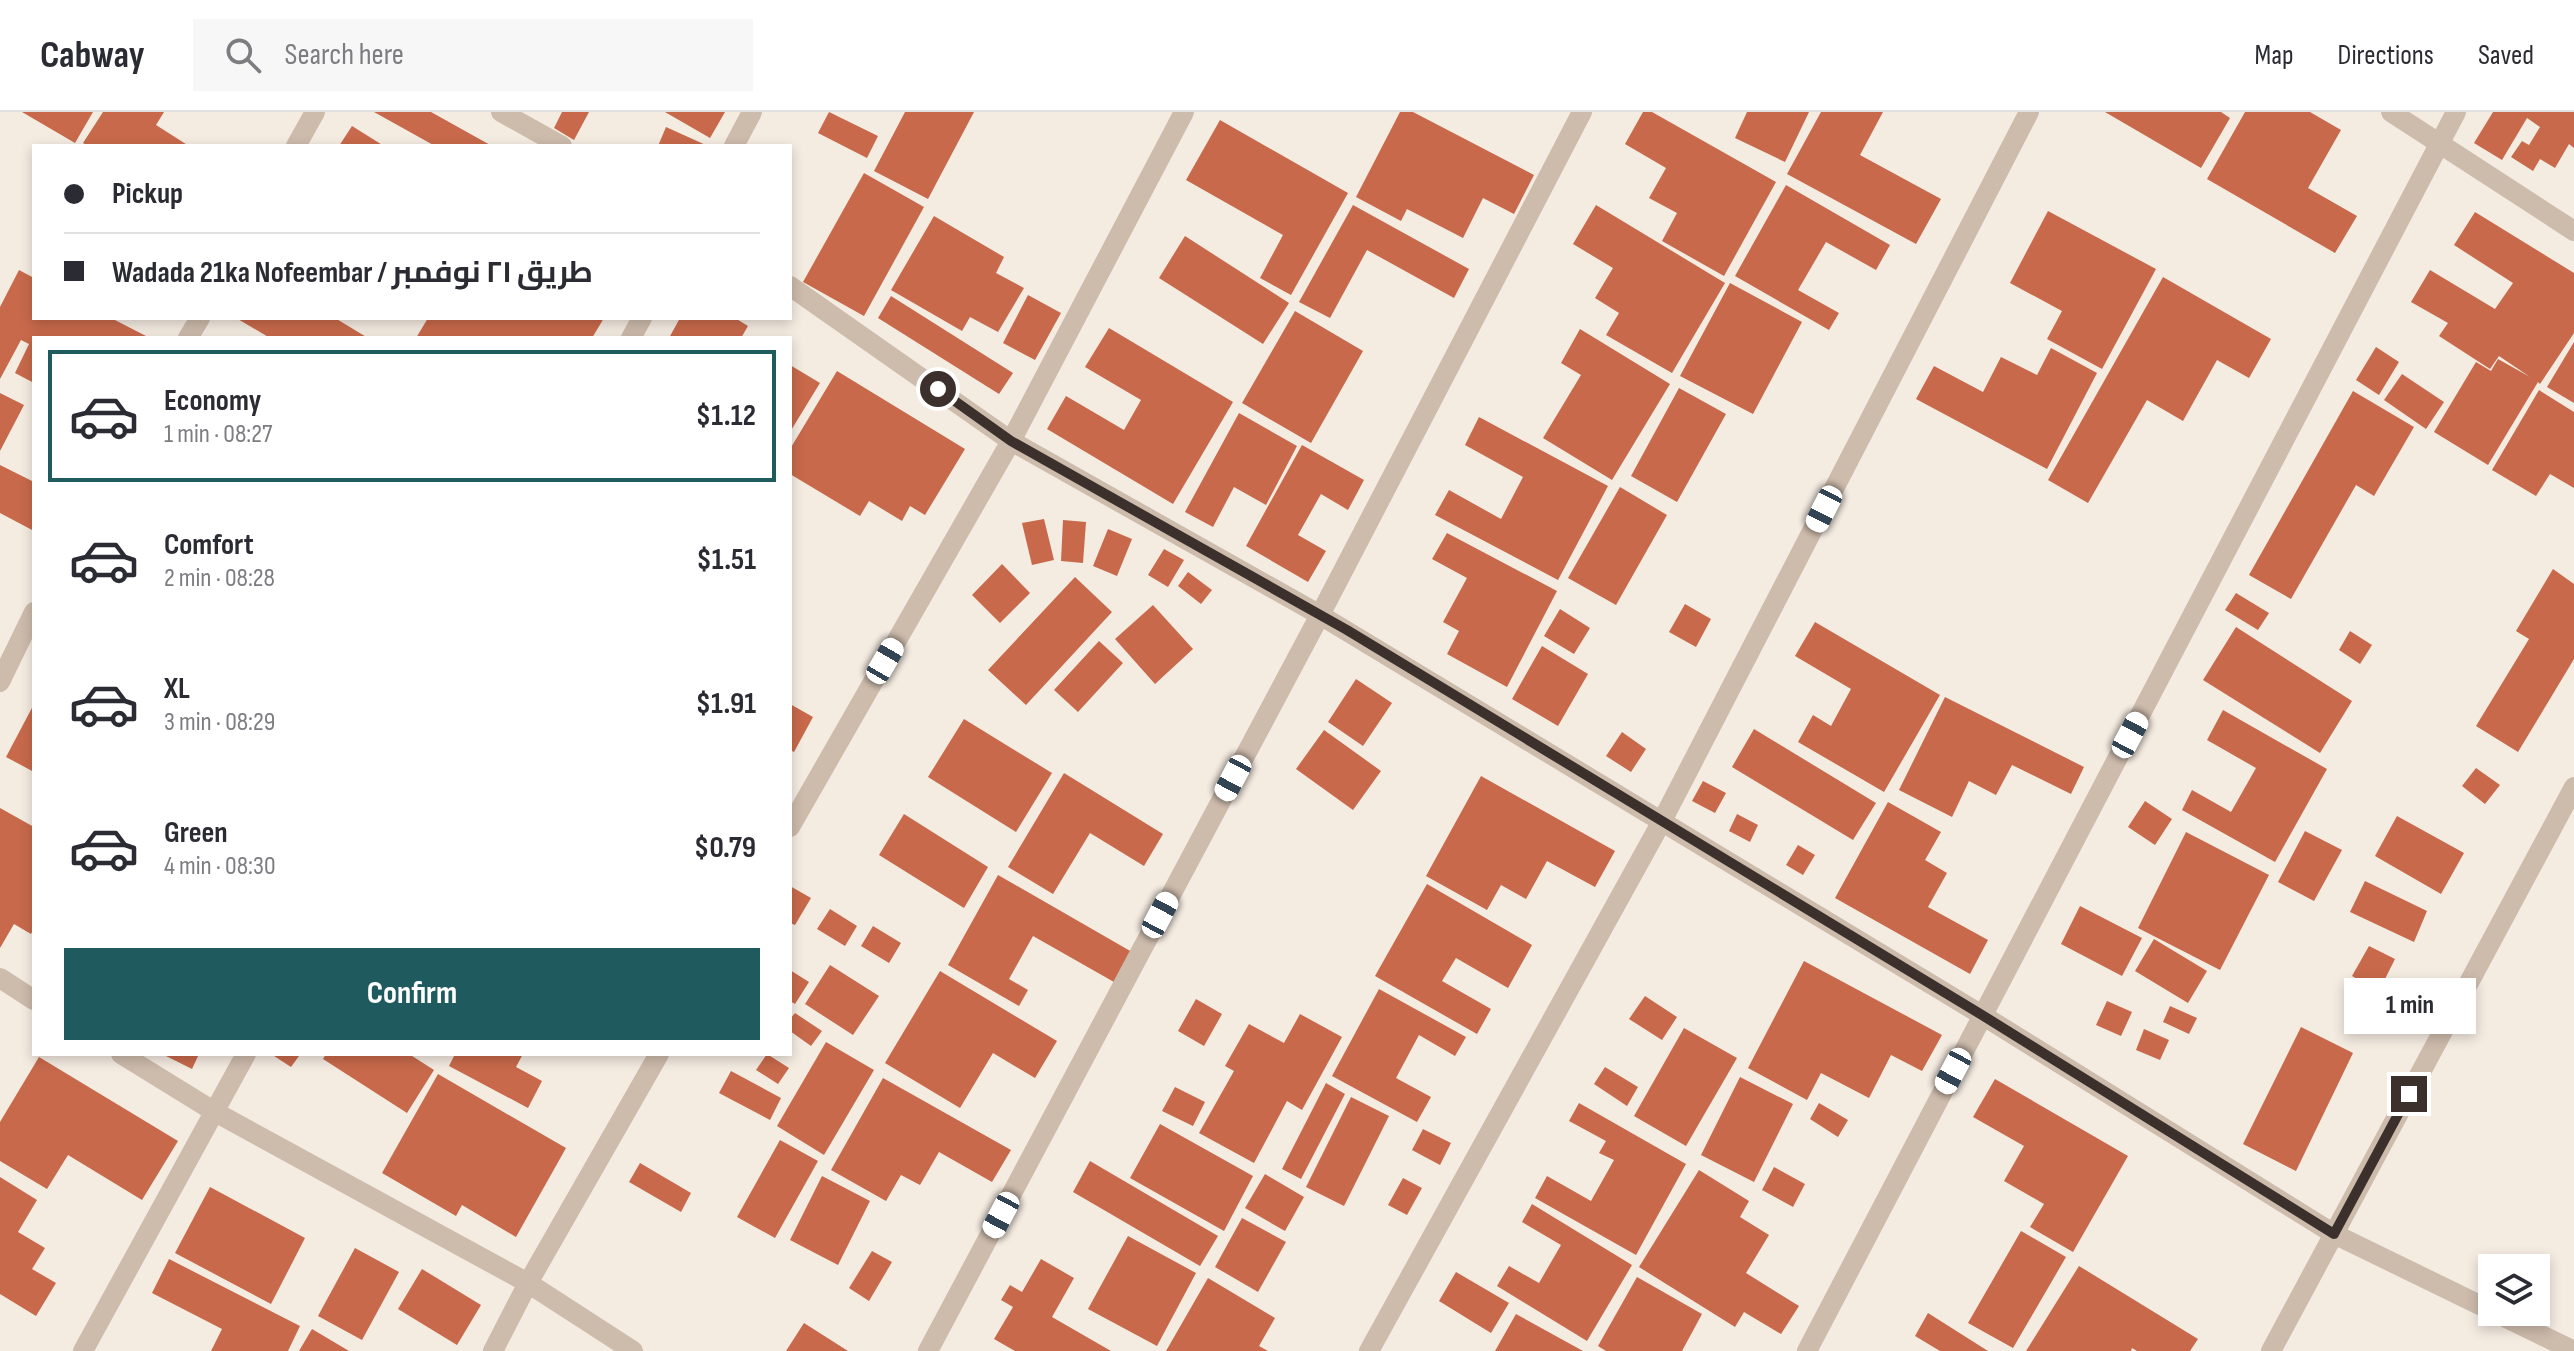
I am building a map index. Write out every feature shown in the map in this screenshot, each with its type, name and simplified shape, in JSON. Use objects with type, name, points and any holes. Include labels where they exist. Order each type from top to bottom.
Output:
[{"type":"street","points":[[297,144],[315,112]]},
{"type":"street","points":[[501,112],[558,144]]},
{"type":"street","points":[[735,144],[752,112]]},
{"type":"street","points":[[792,824],[1011,441],[1184,112]]},
{"type":"street","points":[[928,1351],[1320,615],[1582,112]]},
{"type":"street","points":[[1369,1351],[1662,821],[2029,112]]},
{"type":"street","points":[[2391,112],[2574,231]]},
{"type":"street","points":[[1807,1351],[2456,112]]},
{"type":"street","points":[[792,287],[1011,441],[1320,615],[1982,1015],[2334,1234],[2478,1305]]},
{"type":"street","points":[[0,682],[32,616]]},
{"type":"street","points":[[2271,1351],[2574,787]]},
{"type":"street","points":[[0,978],[32,999]]},
{"type":"street","points":[[124,1056],[215,1112],[528,1283],[633,1351]]},
{"type":"street","points":[[83,1351],[245,1056]]},
{"type":"street","points":[[493,1351],[528,1283],[658,1056]]},
{"type":"street","points":[[2522,1326],[2574,1351]]},
{"type":"building","points":[[22,112],[93,112],[75,143]]},
{"type":"building","points":[[103,112],[164,112],[156,125],[186,144],[85,144]]},
{"type":"building","points":[[374,112],[431,112],[488,144],[431,144]]},
{"type":"building","points":[[562,112],[589,112],[574,140],[554,128]]},
{"type":"building","points":[[665,112],[725,112],[710,138]]},
{"type":"building","points":[[829,112],[878,136],[867,158],[818,133]]},
{"type":"building","points":[[905,112],[974,112],[928,199],[874,171]]},
{"type":"building","points":[[1400,112],[1413,112],[1534,175],[1514,214],[1483,198],[1463,238],[1407,209],[1401,221],[1356,197]]},
{"type":"building","points":[[1643,112],[1652,112],[1776,182],[1724,276],[1662,241],[1677,213],[1649,198],[1666,168],[1625,144]]},
{"type":"building","points":[[1747,112],[1809,112],[1785,162],[1735,138]]},
{"type":"building","points":[[1821,112],[1883,112],[1860,155],[1941,199],[1916,244],[1787,174]]},
{"type":"building","points":[[2105,112],[2221,112],[2230,118],[2201,168]]},
{"type":"building","points":[[2245,112],[2310,112],[2341,130],[2308,188],[2357,216],[2335,253],[2207,179]]},
{"type":"building","points":[[2493,112],[2574,112],[2574,148],[2569,144],[2555,168],[2540,159],[2533,171],[2511,157],[2522,141],[2529,145],[2540,127],[2527,118],[2502,160],[2474,143]]},
{"type":"building","points":[[1220,120],[1348,193],[1291,295],[1260,278],[1283,235],[1186,180]]},
{"type":"building","points":[[352,126],[381,144],[340,144]]},
{"type":"building","points":[[666,127],[704,144],[659,144]]},
{"type":"building","points":[[864,173],[924,207],[864,316],[803,282]]},
{"type":"building","points":[[1786,185],[1890,245],[1876,270],[1826,242],[1798,290],[1839,313],[1829,330],[1735,276]]},
{"type":"building","points":[[1353,205],[1469,269],[1454,298],[1367,250],[1330,318],[1299,302]]},
{"type":"building","points":[[1596,205],[1725,283],[1672,373],[1606,335],[1619,313],[1595,298],[1613,268],[1573,244]]},
{"type":"building","points":[[2048,211],[2156,269],[2102,369],[2047,339],[2062,311],[2010,283]]},
{"type":"building","points":[[2475,212],[2574,273],[2574,333],[2540,384],[2538,382],[2488,465],[2434,432],[2476,362],[2491,371],[2498,359],[2530,377],[2499,356],[2490,369],[2439,336],[2448,323],[2411,302],[2430,270],[2495,309],[2513,283],[2454,245]]},
{"type":"building","points":[[934,216],[1004,257],[996,273],[1024,288],[998,332],[970,317],[962,331],[891,290]]},
{"type":"building","points":[[1185,236],[1289,303],[1263,344],[1159,278]]},
{"type":"building","points":[[19,270],[32,277],[32,320],[115,320],[146,336],[32,336],[32,382],[15,373],[29,344],[21,340],[0,379],[0,307]]},
{"type":"building","points":[[2163,277],[2271,339],[2249,378],[2217,360],[2183,421],[2147,400],[2088,503],[2048,480]]},
{"type":"building","points":[[1730,283],[1802,322],[1753,414],[1680,376]]},
{"type":"building","points":[[1028,295],[1061,313],[1035,360],[1003,343]]},
{"type":"building","points":[[891,296],[1013,373],[999,394],[878,318]]},
{"type":"building","points":[[1295,311],[1363,351],[1311,443],[1242,403]]},
{"type":"building","points":[[239,320],[338,320],[365,336],[267,336]]},
{"type":"building","points":[[427,320],[603,320],[593,336],[417,336]]},
{"type":"building","points":[[679,320],[738,320],[748,326],[742,336],[670,336]]},
{"type":"building","points":[[1109,328],[1233,402],[1173,504],[1047,429],[1066,396],[1124,430],[1141,400],[1085,367]]},
{"type":"building","points":[[1580,329],[1670,384],[1612,480],[1543,438],[1581,375],[1561,363]]},
{"type":"building","points":[[2574,342],[2574,403],[2547,387]]},
{"type":"building","points":[[2376,347],[2399,362],[2379,395],[2356,380]]},
{"type":"building","points":[[2051,348],[2097,373],[2047,469],[1916,399],[1934,366],[1983,392],[2001,357],[2037,375]]},
{"type":"building","points":[[792,366],[820,383],[792,429]]},
{"type":"building","points":[[837,371],[965,449],[925,515],[910,506],[902,521],[869,501],[860,516],[792,475],[792,446]]},
{"type":"building","points":[[2402,374],[2444,402],[2426,429],[2384,400]]},
{"type":"building","points":[[1679,388],[1726,414],[1677,502],[1631,476]]},
{"type":"building","points":[[2539,390],[2574,412],[2574,488],[2550,474],[2536,496],[2492,470]]},
{"type":"building","points":[[2353,391],[2414,427],[2374,496],[2356,485],[2291,599],[2249,575]]},
{"type":"building","points":[[0,393],[24,405],[0,451]]},
{"type":"building","points":[[1239,413],[1297,446],[1266,505],[1234,487],[1213,527],[1185,512]]},
{"type":"building","points":[[1479,417],[1608,486],[1558,580],[1435,515],[1449,490],[1501,519],[1523,477],[1465,445]]},
{"type":"building","points":[[1302,445],[1364,480],[1348,510],[1321,494],[1298,535],[1326,551],[1308,582],[1246,546]]},
{"type":"building","points":[[0,465],[32,481],[32,530],[0,513]]},
{"type":"building","points":[[1620,487],[1667,515],[1616,605],[1568,578]]},
{"type":"building","points":[[1044,519],[1054,560],[1032,565],[1022,523]]},
{"type":"building","points":[[1063,520],[1086,522],[1083,563],[1061,561]]},
{"type":"building","points":[[1108,529],[1132,539],[1117,576],[1093,566]]},
{"type":"building","points":[[1447,533],[1557,591],[1507,687],[1447,654],[1459,631],[1443,622],[1467,578],[1432,559]]},
{"type":"building","points":[[1164,549],[1184,560],[1168,587],[1148,575]]},
{"type":"building","points":[[1002,564],[1030,593],[1000,623],[972,595]]},
{"type":"building","points":[[2553,569],[2574,584],[2574,659],[2518,752],[2476,726],[2529,639],[2516,631]]},
{"type":"building","points":[[1188,572],[1212,590],[1201,604],[1178,586]]},
{"type":"building","points":[[1075,577],[1112,612],[1026,705],[988,670]]},
{"type":"building","points":[[2236,593],[2269,613],[2258,630],[2225,610]]},
{"type":"building","points":[[1685,604],[1711,619],[1696,647],[1669,632]]},
{"type":"building","points":[[1153,605],[1193,649],[1155,684],[1115,639]]},
{"type":"building","points":[[1560,609],[1590,628],[1574,654],[1544,636]]},
{"type":"building","points":[[1815,622],[1940,695],[1884,792],[1798,742],[1813,715],[1831,726],[1851,689],[1795,656]]},
{"type":"building","points":[[2236,627],[2352,701],[2320,753],[2203,680]]},
{"type":"building","points":[[2350,631],[2372,645],[2360,664],[2339,650]]},
{"type":"building","points":[[1099,641],[1123,663],[1078,712],[1054,690]]},
{"type":"building","points":[[1542,646],[1588,674],[1558,726],[1512,699]]},
{"type":"building","points":[[1356,679],[1392,703],[1363,746],[1328,722]]},
{"type":"building","points":[[1945,697],[2084,767],[2071,794],[2012,765],[1996,795],[1969,781],[1952,817],[1899,790]]},
{"type":"building","points":[[792,705],[813,717],[792,751]]},
{"type":"building","points":[[32,708],[32,771],[6,757]]},
{"type":"building","points":[[2223,710],[2327,769],[2275,862],[2182,810],[2192,790],[2231,812],[2256,768],[2207,740]]},
{"type":"building","points":[[964,719],[1052,773],[1016,832],[928,777]]},
{"type":"building","points":[[1754,729],[1876,803],[1853,840],[1732,767]]},
{"type":"building","points":[[1324,730],[1381,771],[1353,810],[1296,769]]},
{"type":"building","points":[[1622,732],[1646,749],[1631,772],[1606,756]]},
{"type":"building","points":[[2476,768],[2500,785],[2485,804],[2462,786]]},
{"type":"building","points":[[1064,773],[1163,834],[1144,866],[1090,833],[1053,894],[1008,867]]},
{"type":"building","points":[[1481,776],[1615,851],[1595,887],[1547,861],[1526,899],[1501,885],[1487,910],[1426,876]]},
{"type":"building","points":[[1703,781],[1726,793],[1715,813],[1692,801]]},
{"type":"building","points":[[2145,801],[2172,819],[2155,845],[2128,827]]},
{"type":"building","points":[[1888,802],[1941,832],[1925,860],[1947,873],[1928,907],[1988,940],[1970,974],[1835,898]]},
{"type":"building","points":[[0,808],[32,826],[32,932],[14,924],[0,948]]},
{"type":"building","points":[[904,814],[988,867],[964,908],[879,855]]},
{"type":"building","points":[[1737,814],[1758,825],[1750,842],[1729,831]]},
{"type":"building","points":[[2397,816],[2464,853],[2441,894],[2375,856]]},
{"type":"building","points":[[2305,831],[2342,850],[2314,901],[2278,882]]},
{"type":"building","points":[[2186,832],[2269,875],[2220,970],[2138,928]]},
{"type":"building","points":[[1798,845],[1815,855],[1803,875],[1786,865]]},
{"type":"building","points":[[998,875],[1132,952],[1114,982],[1033,936],[1009,979],[1028,990],[1019,1006],[948,965]]},
{"type":"building","points":[[2365,881],[2427,911],[2414,942],[2350,912]]},
{"type":"building","points":[[1427,884],[1532,945],[1508,988],[1456,958],[1442,981],[1491,1009],[1477,1034],[1375,976]]},
{"type":"building","points":[[792,887],[811,898],[795,925],[792,924]]},
{"type":"building","points":[[2080,906],[2142,938],[2122,976],[2061,944]]},
{"type":"building","points":[[830,909],[857,926],[845,946],[817,929]]},
{"type":"building","points":[[873,926],[901,943],[889,963],[861,946]]},
{"type":"building","points":[[2154,939],[2207,971],[2188,1003],[2135,971]]},
{"type":"building","points":[[2369,946],[2395,959],[2379,991],[2352,976]]},
{"type":"building","points":[[1804,961],[1942,1035],[1922,1071],[1891,1055],[1869,1098],[1821,1073],[1807,1100],[1748,1068]]},
{"type":"building","points":[[830,965],[879,996],[853,1035],[805,1004]]},
{"type":"building","points":[[792,971],[809,982],[795,1004],[792,1002]]},
{"type":"building","points":[[940,971],[1057,1041],[1035,1078],[993,1053],[960,1108],[885,1063]]},
{"type":"building","points":[[1379,989],[1466,1037],[1455,1056],[1419,1035],[1396,1078],[1431,1097],[1417,1122],[1332,1076]]},
{"type":"building","points":[[1645,996],[1677,1017],[1662,1040],[1629,1019]]},
{"type":"building","points":[[1196,999],[1222,1014],[1204,1046],[1178,1031]]},
{"type":"building","points":[[2107,1001],[2132,1012],[2121,1036],[2096,1025]]},
{"type":"building","points":[[2170,1006],[2197,1018],[2189,1034],[2163,1022]]},
{"type":"building","points":[[795,1013],[822,1031],[811,1046],[792,1032],[792,1017]]},
{"type":"building","points":[[1300,1014],[1342,1037],[1302,1110],[1287,1101],[1254,1163],[1199,1133],[1234,1071],[1225,1066],[1249,1024],[1284,1043]]},
{"type":"building","points":[[2301,1027],[2353,1053],[2296,1171],[2243,1144]]},
{"type":"building","points":[[1684,1028],[1737,1058],[1686,1146],[1634,1116]]},
{"type":"building","points":[[2144,1029],[2169,1040],[2160,1060],[2136,1050]]},
{"type":"building","points":[[826,1042],[874,1070],[824,1155],[777,1126]]},
{"type":"building","points":[[166,1056],[198,1056],[192,1069]]},
{"type":"building","points":[[274,1056],[299,1056],[291,1067]]},
{"type":"building","points":[[325,1056],[412,1056],[434,1070],[407,1113],[323,1059]]},
{"type":"building","points":[[454,1056],[522,1056],[516,1067],[542,1081],[528,1108],[449,1066]]},
{"type":"building","points":[[766,1056],[789,1068],[778,1084],[756,1070]]},
{"type":"building","points":[[39,1057],[178,1141],[142,1200],[68,1155],[47,1189],[0,1161],[0,1122]]},
{"type":"building","points":[[1605,1067],[1638,1087],[1627,1106],[1594,1084]]},
{"type":"building","points":[[731,1071],[781,1098],[770,1120],[719,1093]]},
{"type":"building","points":[[438,1074],[566,1148],[516,1237],[462,1205],[456,1216],[382,1173]]},
{"type":"building","points":[[1740,1077],[1793,1104],[1754,1182],[1701,1155]]},
{"type":"building","points":[[883,1078],[1011,1150],[992,1182],[939,1152],[920,1185],[901,1175],[886,1201],[831,1170]]},
{"type":"building","points":[[1995,1079],[2128,1156],[2073,1252],[2030,1227],[2044,1204],[2004,1181],[2024,1146],[1973,1117]]},
{"type":"building","points":[[1326,1083],[1345,1094],[1301,1179],[1282,1169]]},
{"type":"building","points":[[1175,1087],[1205,1102],[1193,1126],[1162,1111]]},
{"type":"building","points":[[1351,1097],[1389,1116],[1344,1206],[1306,1187]]},
{"type":"building","points":[[1579,1103],[1686,1164],[1636,1255],[1535,1198],[1547,1176],[1591,1201],[1614,1160],[1599,1153],[1606,1141],[1569,1121]]},
{"type":"building","points":[[1819,1103],[1848,1120],[1838,1137],[1810,1119]]},
{"type":"building","points":[[1160,1124],[1253,1176],[1224,1231],[1130,1178]]},
{"type":"building","points":[[1423,1129],[1451,1143],[1440,1165],[1412,1150]]},
{"type":"building","points":[[780,1140],[818,1161],[775,1238],[737,1217]]},
{"type":"building","points":[[1090,1161],[1218,1236],[1200,1266],[1073,1192]]},
{"type":"building","points":[[640,1163],[691,1193],[681,1212],[629,1182]]},
{"type":"building","points":[[1774,1167],[1805,1184],[1793,1207],[1762,1190]]},
{"type":"building","points":[[1699,1170],[1749,1201],[1740,1217],[1769,1235],[1746,1273],[1799,1306],[1781,1334],[1744,1312],[1735,1327],[1639,1267]]},
{"type":"building","points":[[1265,1174],[1304,1197],[1285,1231],[1245,1208]]},
{"type":"building","points":[[822,1176],[870,1201],[838,1265],[790,1240]]},
{"type":"building","points":[[0,1177],[37,1200],[18,1232],[45,1248],[32,1269],[56,1283],[36,1316],[0,1294]]},
{"type":"building","points":[[1403,1178],[1422,1188],[1407,1215],[1388,1205]]},
{"type":"building","points":[[210,1187],[305,1238],[271,1304],[175,1253]]},
{"type":"building","points":[[1532,1204],[1632,1265],[1587,1341],[1497,1286],[1509,1266],[1539,1283],[1561,1245],[1522,1222]]},
{"type":"building","points":[[1242,1218],[1286,1242],[1258,1292],[1215,1267]]},
{"type":"building","points":[[2021,1231],[2066,1257],[2013,1348],[1968,1323]]},
{"type":"building","points":[[1128,1236],[1196,1273],[1157,1346],[1088,1309]]},
{"type":"building","points":[[355,1248],[399,1272],[362,1340],[318,1316]]},
{"type":"building","points":[[872,1251],[892,1262],[869,1301],[849,1288]]},
{"type":"building","points":[[169,1259],[300,1326],[288,1351],[211,1351],[222,1329],[152,1293]]},
{"type":"building","points":[[1041,1259],[1074,1278],[1052,1317],[1111,1351],[1015,1351],[994,1339],[1013,1307],[1001,1300],[1010,1285],[1022,1292]]},
{"type":"building","points":[[2079,1266],[2198,1339],[2190,1351],[2137,1351],[2132,1348],[2131,1351],[2026,1351]]},
{"type":"building","points":[[422,1269],[481,1305],[457,1345],[398,1309]]},
{"type":"building","points":[[1456,1272],[1509,1303],[1491,1333],[1439,1301]]},
{"type":"building","points":[[1637,1277],[1702,1314],[1682,1351],[1606,1351],[1598,1346]]},
{"type":"building","points":[[1208,1278],[1275,1318],[1259,1346],[1268,1351],[1166,1351]]},
{"type":"building","points":[[1928,1313],[1988,1351],[1940,1351],[1915,1336]]},
{"type":"building","points":[[1516,1314],[1583,1351],[1495,1351]]},
{"type":"building","points":[[804,1323],[848,1351],[786,1351]]},
{"type":"building","points":[[312,1329],[349,1351],[299,1351]]},
{"type":"route","points":[[938,389],[1011,441],[1347,630],[1982,1015],[2334,1234],[2409,1094]]}]
